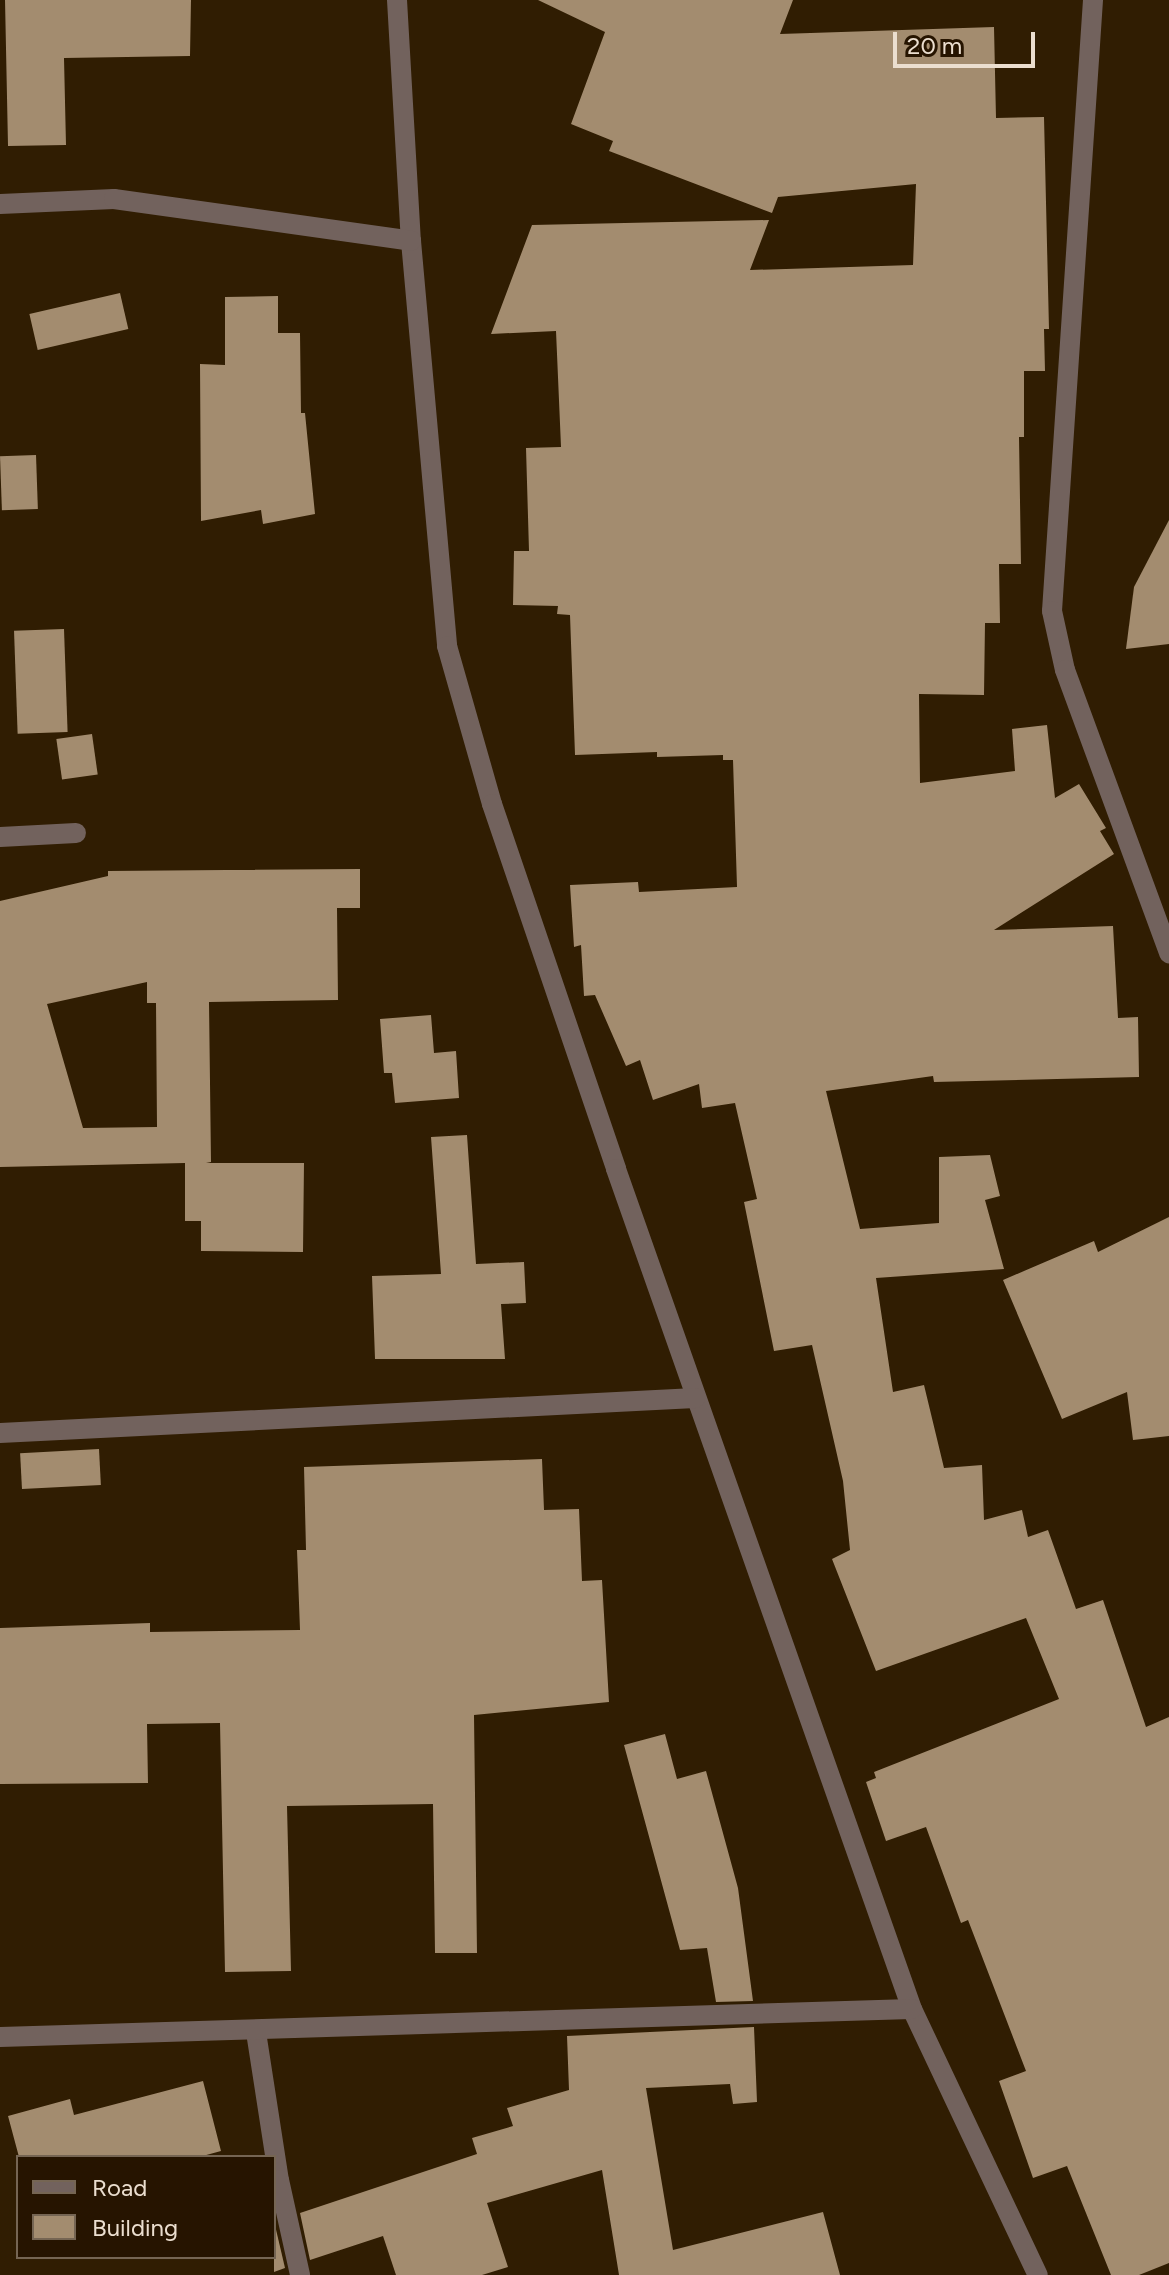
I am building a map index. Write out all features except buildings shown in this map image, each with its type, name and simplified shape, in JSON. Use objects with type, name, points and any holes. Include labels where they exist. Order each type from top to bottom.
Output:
[{"type":"street","points":[[397,0],[411,241],[447,646],[492,804],[695,1398],[912,2009],[1038,2275]]},
{"type":"street","points":[[1093,0],[1052,611],[1065,670],[1169,953]]},
{"type":"street","points":[[0,204],[114,199],[411,241]]},
{"type":"street","points":[[0,837],[76,833]]},
{"type":"street","points":[[0,1433],[695,1398]]},
{"type":"street","points":[[0,2037],[256,2032],[912,2009]]},
{"type":"street","points":[[256,2032],[275,2155]]},
{"type":"street","points":[[276,2161],[300,2275]]}]
